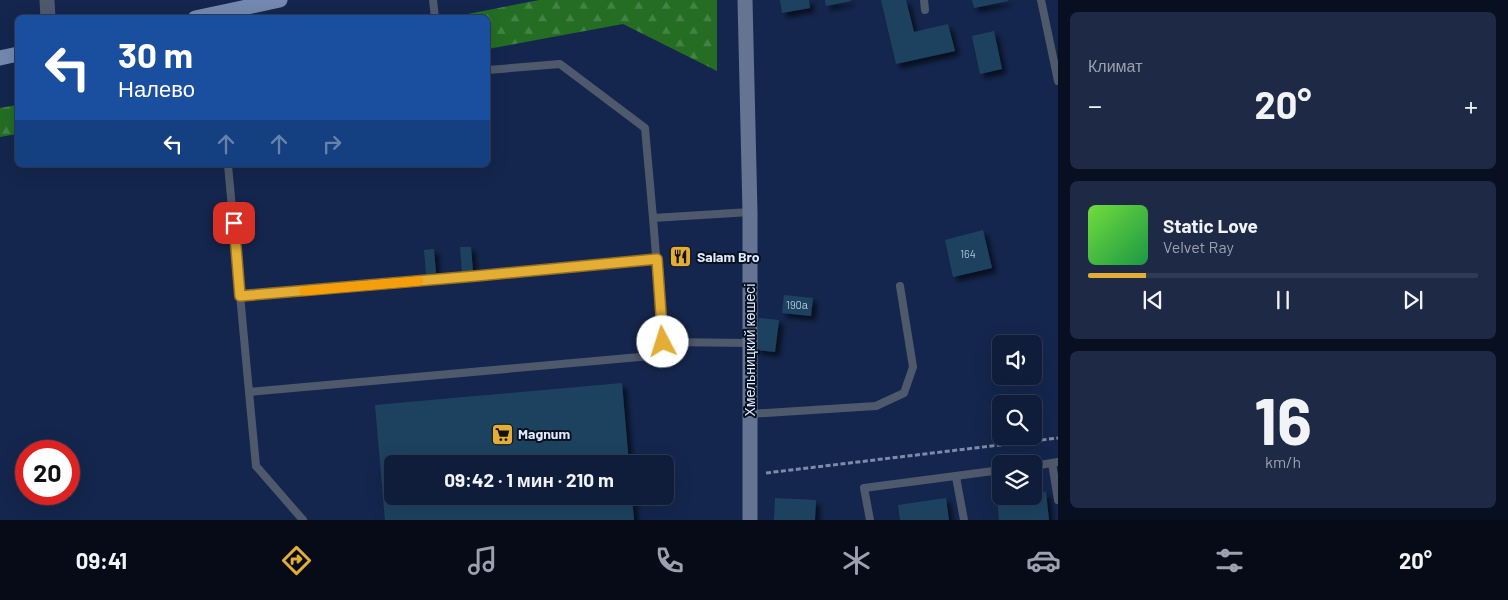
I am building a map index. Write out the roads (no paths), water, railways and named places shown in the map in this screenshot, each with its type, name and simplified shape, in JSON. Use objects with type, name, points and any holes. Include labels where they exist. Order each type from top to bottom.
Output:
[{"type":"main road","points":[[219,15],[280,0]]},
{"type":"main road","points":[[0,58],[15,55]]},
{"type":"street","points":[[47,0],[48,15]]},
{"type":"street","name":"Хмельницкий көшесі","points":[[744,0],[750,212],[750,520]]},
{"type":"lane","points":[[433,0],[435,15]]},
{"type":"lane","points":[[924,0],[925,10]]},
{"type":"lane","points":[[1041,0],[1058,81]]},
{"type":"lane","points":[[249,392],[651,356],[663,342],[645,128],[560,64],[490,70]]},
{"type":"lane","points":[[228,167],[256,466],[303,520]]},
{"type":"lane","points":[[653,218],[750,212]]},
{"type":"lane","points":[[240,296],[657,259]]},
{"type":"lane","points":[[750,414],[876,406],[904,393],[913,367],[900,286]]},
{"type":"lane","points":[[663,342],[750,343]]},
{"type":"lane","points":[[1042,464],[1055,462],[1058,500]]},
{"type":"lane","points":[[870,520],[864,488],[992,471]]},
{"type":"lane","points":[[956,477],[964,520]]},
{"type":"place","name":"Salam Bro","points":[[681,257]]},
{"type":"place","name":"Magnum","points":[[502,434]]}]
